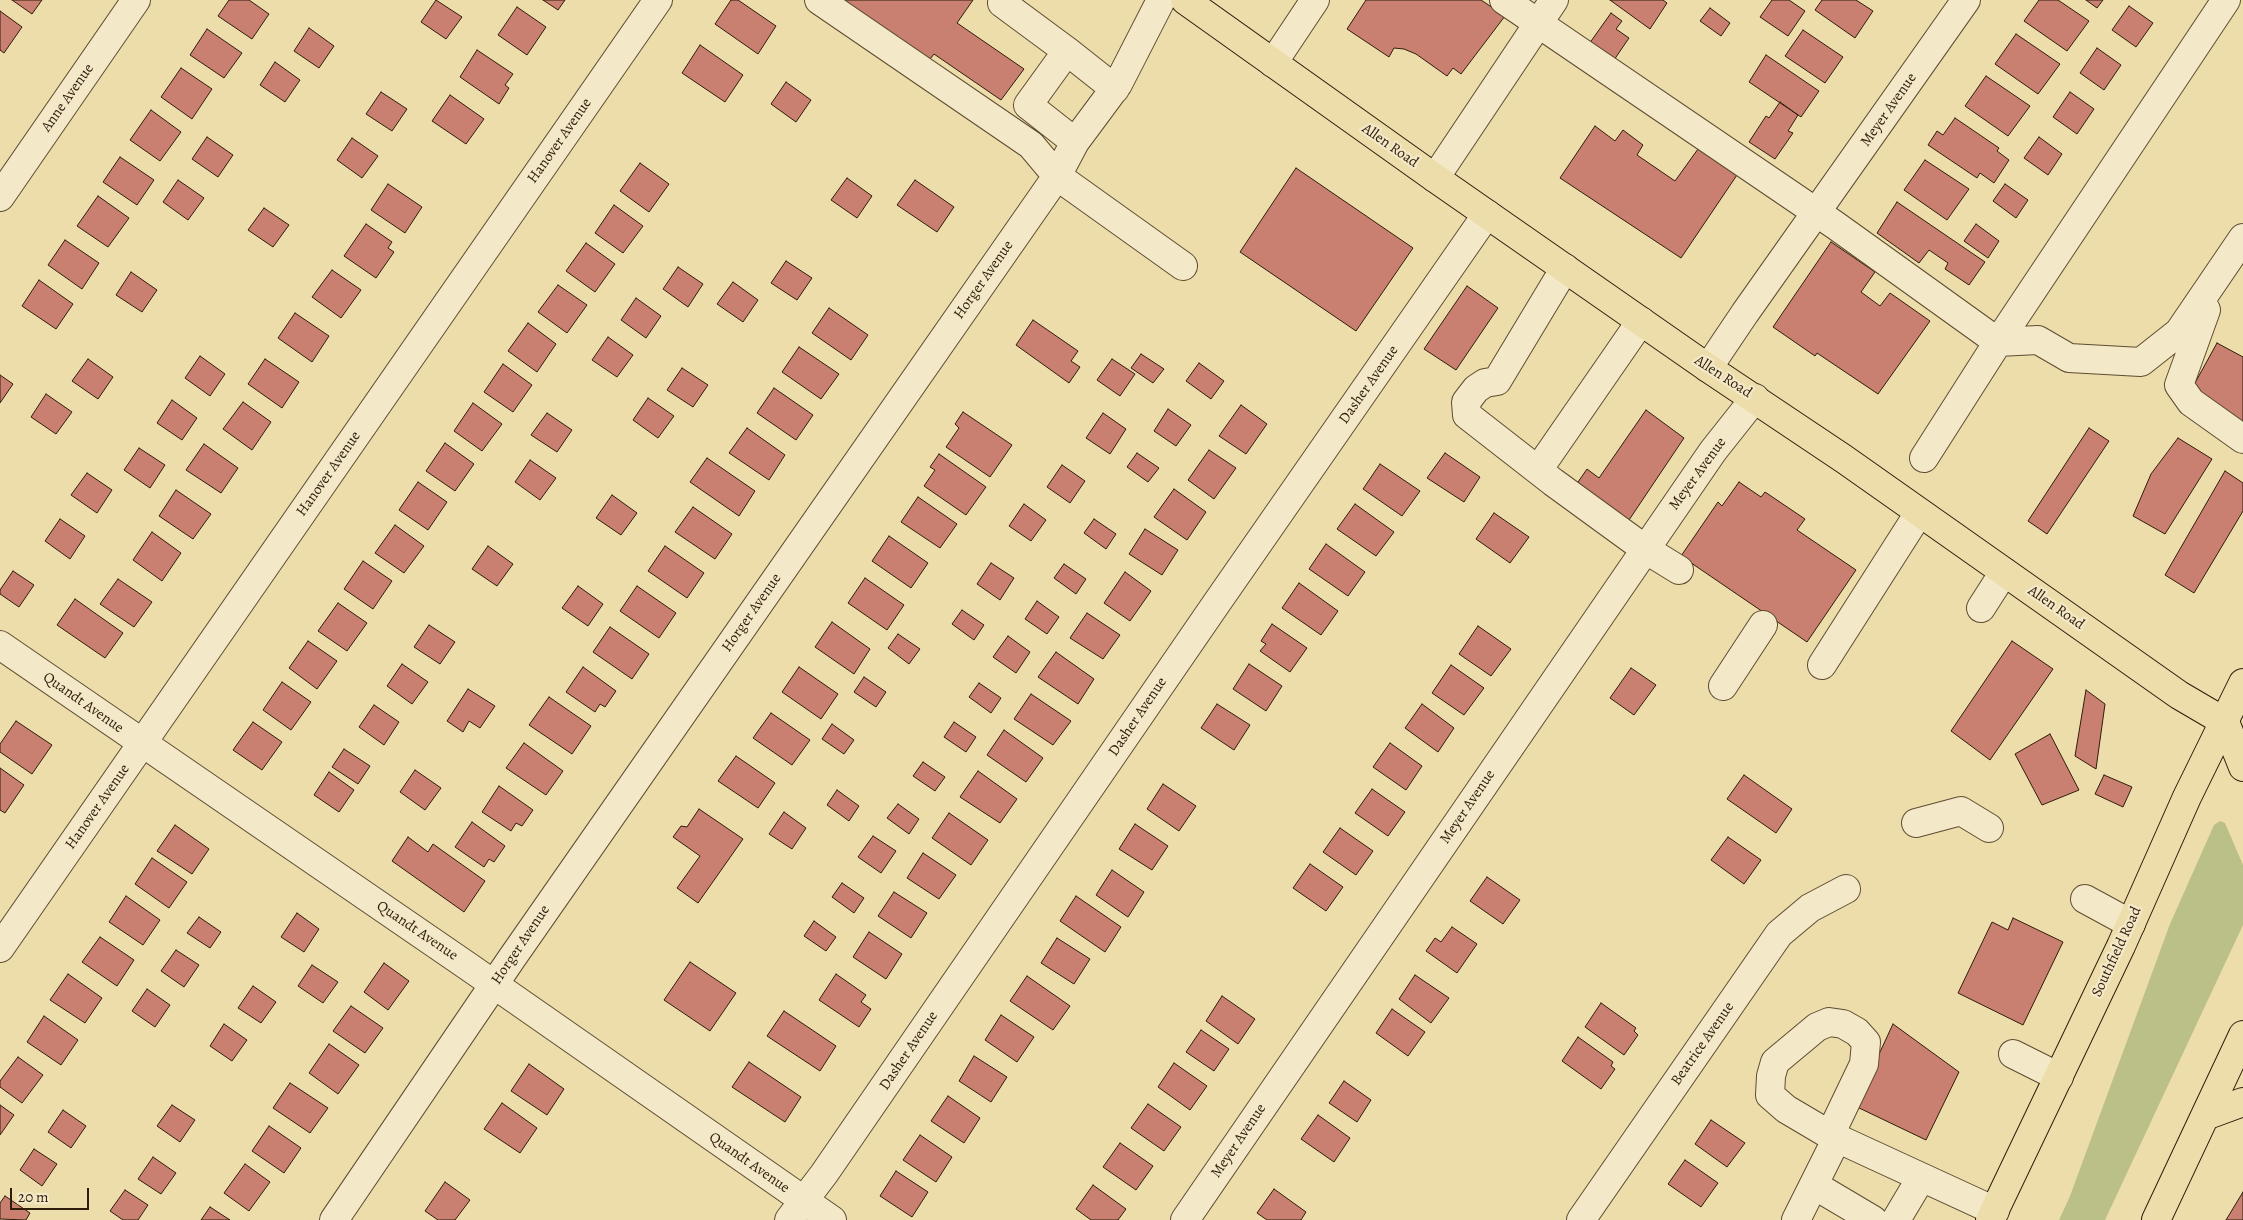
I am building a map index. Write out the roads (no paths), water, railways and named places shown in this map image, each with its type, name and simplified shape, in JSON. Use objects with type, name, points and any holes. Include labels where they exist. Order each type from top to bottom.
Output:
[{"type":"main road","name":"Allen Road","points":[[1185,0],[1435,178],[1708,368],[1755,398],[2179,695],[2225,722]]},
{"type":"main road","name":"Southfield Road","points":[[1993,1216],[2243,683]]},
{"type":"main road","points":[[2225,722],[2243,767]]},
{"type":"main road","points":[[2156,1220],[2243,1035]]},
{"type":"main road","points":[[2205,1116],[2243,1102]]},
{"type":"street","name":"Anne Avenue","points":[[0,197],[136,0]]},
{"type":"street","name":"Hanover Avenue","points":[[0,948],[658,0]]},
{"type":"street","points":[[819,0],[1031,145],[1057,176],[1184,266]]},
{"type":"street","points":[[1004,0],[1002,3],[1115,89]]},
{"type":"street","name":"Horger Avenue","points":[[334,1220],[494,984],[1057,176],[1075,142],[1115,89],[1161,0]]},
{"type":"street","points":[[1273,63],[1315,0]]},
{"type":"street","points":[[1504,0],[1817,214],[1998,342],[2038,340],[2069,358],[2141,362],[2179,332],[2224,276]]},
{"type":"street","points":[[1435,178],[1554,0]]},
{"type":"street","name":"Meyer Avenue","points":[[1708,368],[1966,0]]},
{"type":"street","points":[[1924,458],[1998,342],[2226,0]]},
{"type":"street","points":[[1010,131],[1067,51]]},
{"type":"street","points":[[1028,105],[1075,142]]},
{"type":"street","name":"Dasher Avenue","points":[[796,1210],[824,1174],[1204,620],[1487,214]]},
{"type":"street","points":[[2243,238],[2187,360],[2179,385],[2191,402],[2243,439]]},
{"type":"street","points":[[1564,268],[1497,381],[1485,383],[1466,402],[1467,415],[1645,549],[1679,570]]},
{"type":"street","points":[[1538,470],[1641,321]]},
{"type":"street","name":"Meyer Avenue","points":[[1185,1220],[1645,549],[1713,451],[1755,398]]},
{"type":"street","points":[[1822,665],[1919,513]]},
{"type":"street","points":[[1981,608],[2004,572]]},
{"type":"street","points":[[1723,686],[1763,625]]},
{"type":"street","name":"Quandt Avenue","points":[[0,646],[494,984],[796,1210],[832,1220]]},
{"type":"street","points":[[1916,823],[1961,811],[1989,828]]},
{"type":"street","name":"Beatrice Avenue","points":[[1581,1220],[1779,934],[1810,908],[1846,889]]},
{"type":"street","points":[[2085,900],[2131,924]]},
{"type":"street","points":[[2013,1054],[2058,1077]]},
{"type":"street","points":[[1796,1220],[1814,1185],[1833,1136],[1921,1178],[1993,1216]]},
{"type":"street","points":[[1896,1220],[1921,1178]]},
{"type":"street","points":[[1814,1185],[1873,1220]]}]
